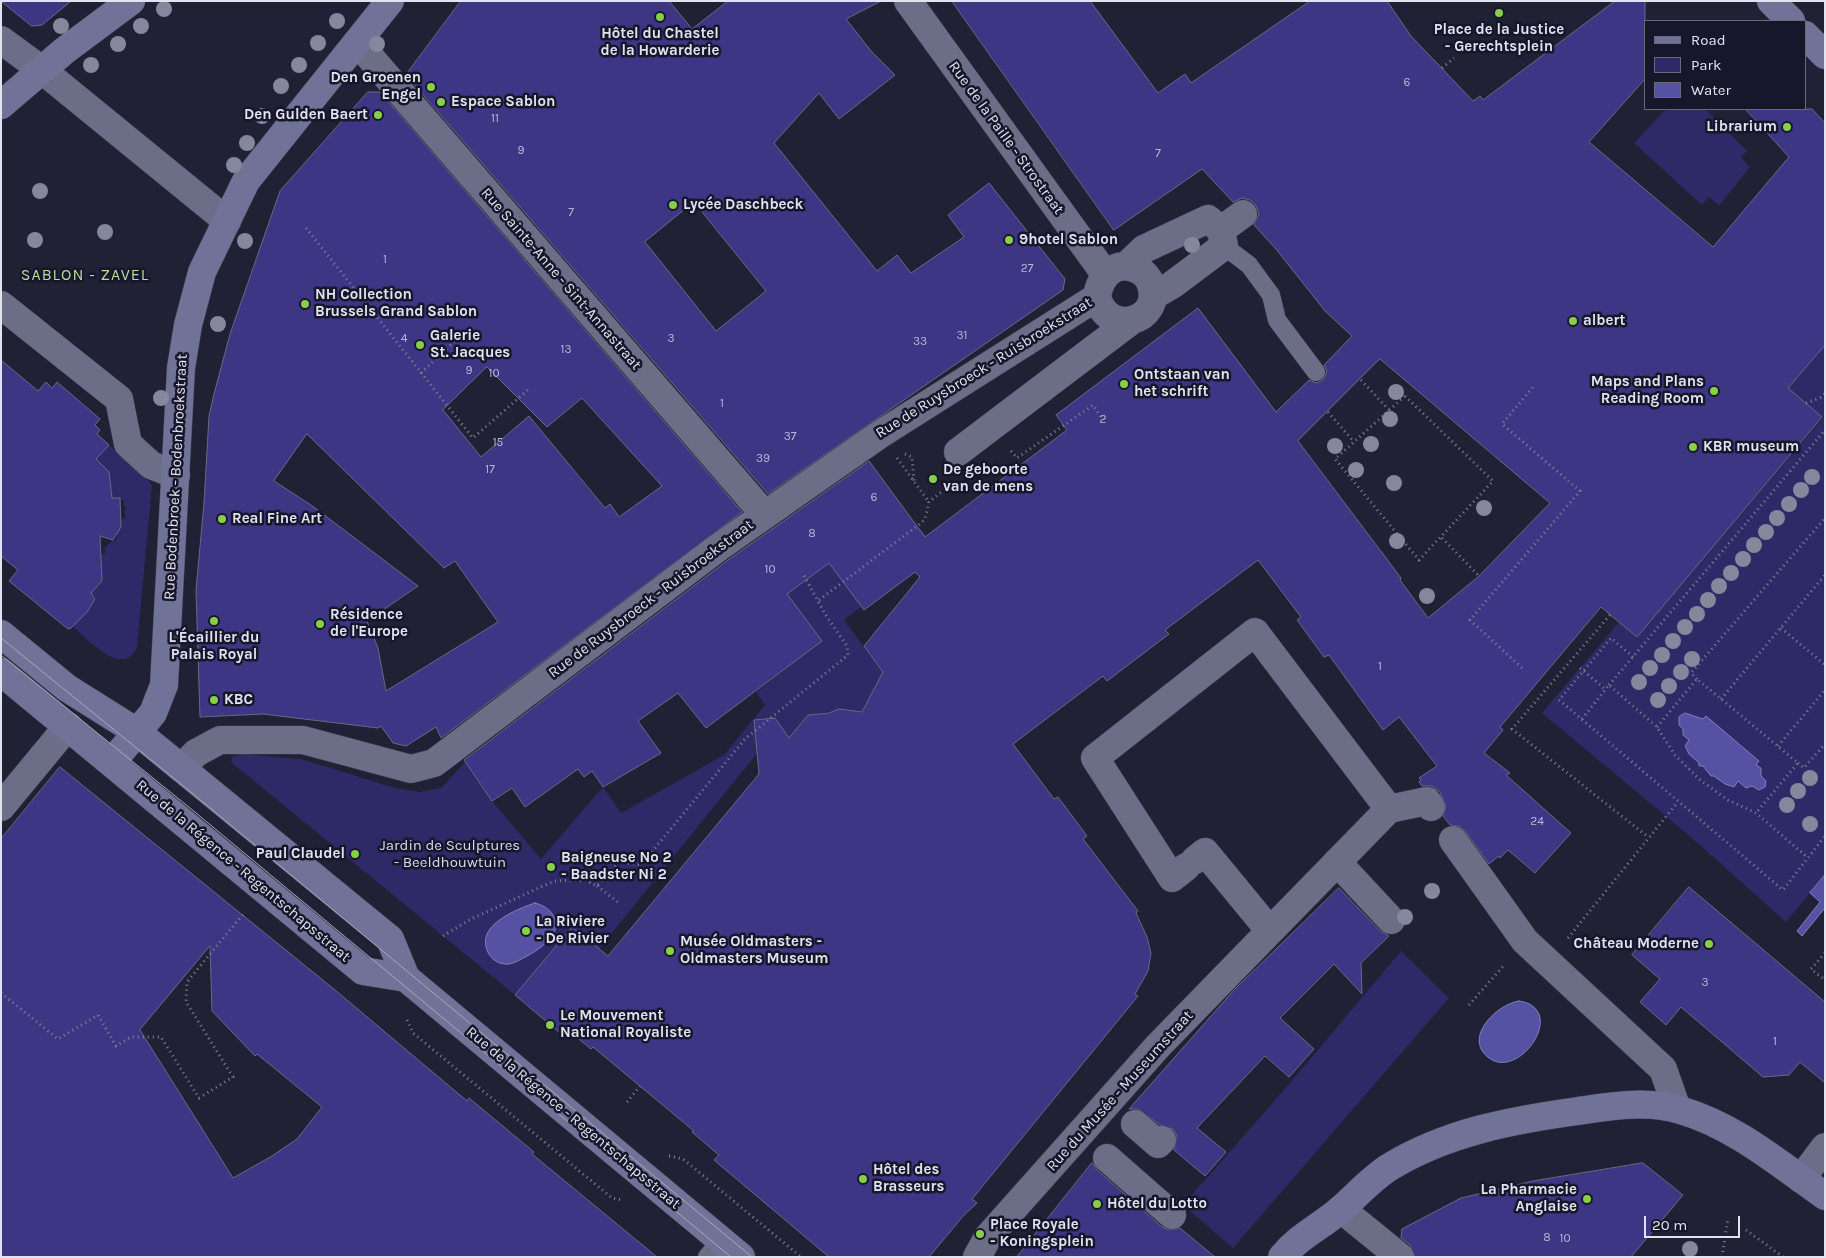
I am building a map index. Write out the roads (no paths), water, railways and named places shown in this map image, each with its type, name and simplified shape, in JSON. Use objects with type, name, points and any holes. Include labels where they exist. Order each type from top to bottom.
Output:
[{"type":"street","points":[[1,105],[42,70],[131,1]]},
{"type":"street","name":"Rue Bodenbroek - Bodenbroekstraat","points":[[137,732],[153,713],[164,685],[181,368],[188,325],[202,272],[246,181],[390,1]]},
{"type":"street","name":"Rue de la Paille - Strostraat","points":[[908,1],[1109,279]]},
{"type":"street","points":[[1771,1],[1790,20]]},
{"type":"street","points":[[1806,36],[1825,55]]},
{"type":"street","points":[[1,40],[42,70],[227,221]]},
{"type":"street","name":"Rue Sainte-Anne - Sint-Annastraat","points":[[357,42],[765,515]]},
{"type":"street","points":[[1152,296],[1172,286],[1222,238],[1243,214]]},
{"type":"street","name":"Rue de Ruysbroeck - Ruisbroekstraat","points":[[181,768],[196,753],[220,740],[303,740],[411,769],[434,763],[765,515],[1109,279],[1144,249],[1208,219],[1222,238]]},
{"type":"street","points":[[958,452],[1131,321],[1146,312],[1152,296],[1152,288],[1144,274],[1109,279]]},
{"type":"street","name":"Rue de Ruysbroeck - Ruisbroekstraat","points":[[1109,279],[1105,313],[1113,319],[1131,321]]},
{"type":"street","points":[[1,305],[119,399],[128,444],[151,465],[176,475]]},
{"type":"street","points":[[1270,931],[1205,852],[1172,878],[1095,758],[1255,632],[1389,809],[1440,820],[1525,941],[1663,1069],[1677,1109]]},
{"type":"street","name":"Rue de la Régence - Regentschapsstraat","points":[[1,634],[67,688],[137,732],[390,938],[406,978],[723,1251]]},
{"type":"street","name":"Rue de la Régence - Regentschapsstraat","points":[[1,672],[363,971],[406,978]]},
{"type":"street","points":[[1,807],[68,726]]},
{"type":"street","points":[[112,762],[137,732]]},
{"type":"street","name":"Rue du Musée - Museumstraat","points":[[977,1257],[988,1237],[1079,1134],[1123,1114],[1158,1046],[1389,809]]},
{"type":"street","points":[[1337,862],[1391,920]]},
{"type":"street","points":[[1282,1257],[1302,1236],[1341,1209],[1362,1188],[1388,1168],[1423,1150],[1474,1132],[1535,1117],[1601,1108],[1640,1105],[1677,1109],[1729,1129],[1825,1196]]},
{"type":"street","points":[[1123,1114],[1158,1144],[1162,1140]]},
{"type":"street","points":[[1079,1134],[1172,1214]]},
{"type":"street","points":[[1801,1179],[1825,1147]]},
{"type":"street","points":[[1341,1209],[1400,1257]]},
{"type":"lane","points":[[1222,238],[1249,265],[1271,295],[1277,320],[1316,372]]},
{"type":"water","points":[[1685,713],[1703,719],[1706,716],[1759,761],[1756,765],[1761,768],[1761,776],[1766,781],[1765,787],[1759,790],[1752,786],[1746,788],[1738,781],[1734,787],[1711,776],[1703,766],[1699,766],[1699,763],[1689,754],[1685,746],[1689,740],[1683,735],[1683,729],[1679,725],[1679,717]]},
{"type":"water","points":[[1825,875],[1825,908],[1802,936],[1797,931],[1820,902],[1810,893]]},
{"type":"water","points":[[535,903],[545,907],[552,914],[555,923],[554,934],[538,949],[518,961],[509,964],[497,962],[487,949],[486,938],[488,932],[502,918]]},
{"type":"water","points":[[1519,1001],[1533,1006],[1540,1016],[1540,1028],[1534,1041],[1525,1052],[1514,1060],[1501,1062],[1489,1058],[1482,1050],[1479,1041],[1481,1032],[1486,1023],[1501,1008]]},
{"type":"tram line","points":[[1,638],[198,798],[752,1257]]},
{"type":"tram line","points":[[1,655],[190,808],[731,1257]]},
{"type":"place","name":"Place de la Justice - Gerechtsplein","points":[[1499,13]]},
{"type":"place","name":"Hôtel du Chastel de la Howarderie","points":[[660,17]]},
{"type":"place","name":"Den Groenen Engel","points":[[431,87]]},
{"type":"place","name":"Espace Sablon","points":[[441,102]]},
{"type":"place","name":"Den Gulden Baert","points":[[378,115]]},
{"type":"place","name":"Librarium","points":[[1787,127]]},
{"type":"place","name":"Lycée Daschbeck","points":[[673,205]]},
{"type":"place","name":"9hotel Sablon","points":[[1009,240]]},
{"type":"place","name":"NH Collection Brussels Grand Sablon","points":[[305,304]]},
{"type":"place","name":"albert","points":[[1573,321]]},
{"type":"place","name":"Galerie St. Jacques","points":[[420,345]]},
{"type":"place","name":"Ontstaan van het schrift","points":[[1124,384]]},
{"type":"place","name":"Maps and Plans Reading Room","points":[[1714,391]]},
{"type":"place","name":"KBR museum","points":[[1693,447]]},
{"type":"place","name":"De geboorte van de mens","points":[[933,479]]},
{"type":"place","name":"Real Fine Art","points":[[222,519]]},
{"type":"place","name":"L'Écaillier du Palais Royal","points":[[214,621]]},
{"type":"place","name":"Résidence de l'Europe","points":[[320,624]]},
{"type":"place","name":"KBC","points":[[214,700]]},
{"type":"place","name":"Paul Claudel","points":[[355,854]]},
{"type":"place","name":"Baigneuse No 2 - Baadster Ni 2","points":[[551,867]]},
{"type":"place","name":"La Riviere - De Rivier","points":[[526,931]]},
{"type":"place","name":"Château Moderne","points":[[1709,944]]},
{"type":"place","name":"Musée Oldmasters - Oldmasters Museum","points":[[670,951]]},
{"type":"place","name":"Le Mouvement National Royaliste","points":[[550,1025]]},
{"type":"place","name":"Hôtel des Brasseurs","points":[[863,1179]]},
{"type":"place","name":"La Pharmacie Anglaise","points":[[1587,1199]]},
{"type":"place","name":"Hôtel du Lotto","points":[[1097,1204]]},
{"type":"place","name":"Place Royale - Koningsplein","points":[[980,1234]]},
{"type":"district","name":"SABLON - ZAVEL","points":[[85,275]]},
{"type":"park label","name":"Jardin de Sculptures - Beeldhouwtuin","points":[[450,854]]}]
